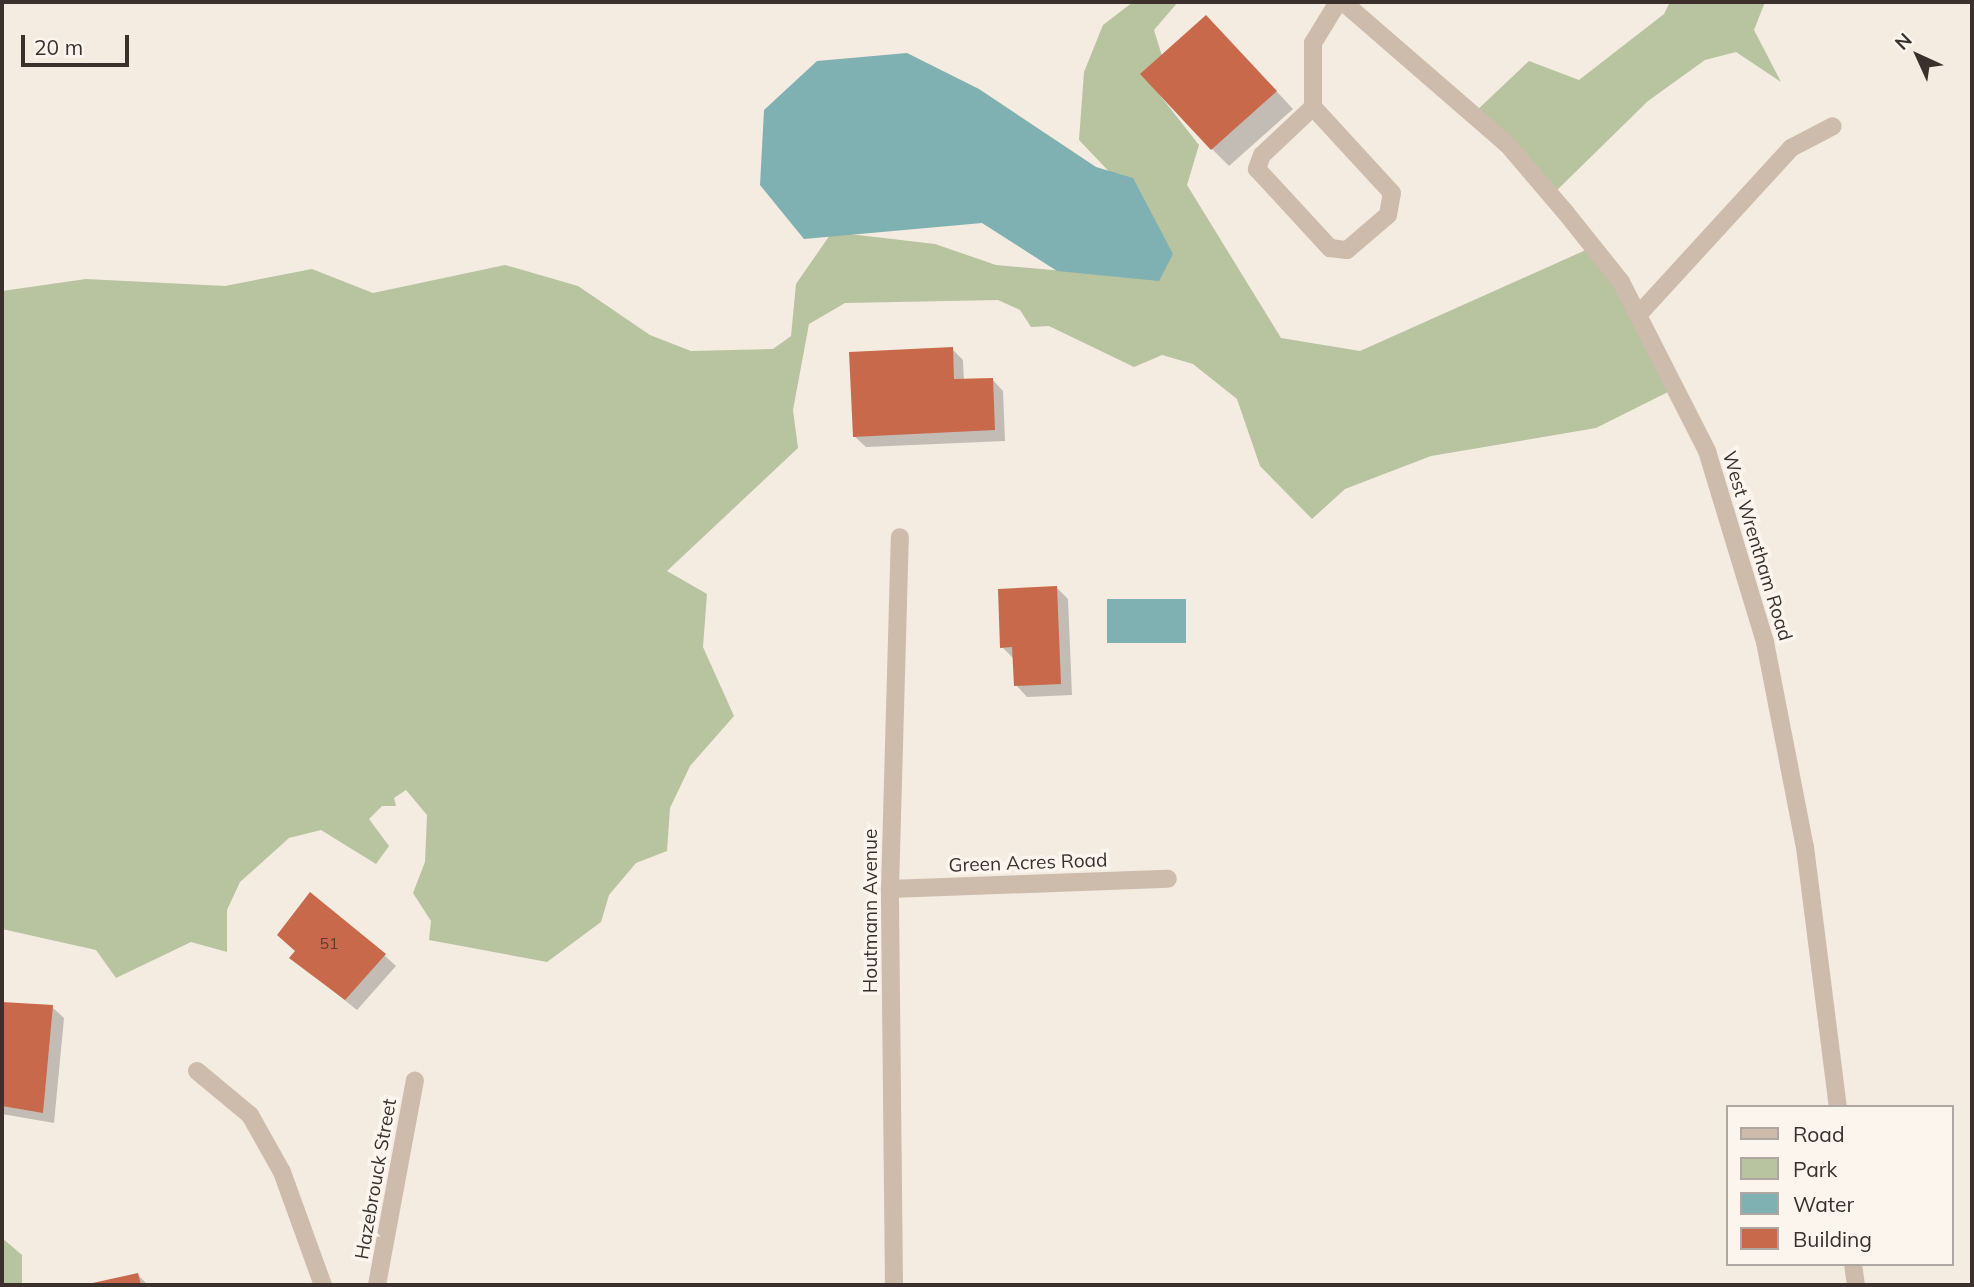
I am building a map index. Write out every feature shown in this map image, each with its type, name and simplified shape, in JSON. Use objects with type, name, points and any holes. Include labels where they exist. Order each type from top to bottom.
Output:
[{"type":"street","points":[[1314,107],[1262,155],[1257,169],[1329,248],[1347,250],[1388,215],[1392,193],[1314,107],[1312,43],[1341,2]]},
{"type":"street","name":"West Wrentham Road","points":[[1341,2],[1507,144],[1621,282],[1707,451],[1765,642],[1805,847],[1838,1105]]},
{"type":"street","points":[[1639,314],[1791,148],[1833,126]]},
{"type":"street","name":"Houtmann Avenue","points":[[894,1285],[890,889],[900,537]]},
{"type":"street","name":"Green Acres Road","points":[[890,889],[1168,879]]},
{"type":"street","points":[[197,1071],[250,1115],[282,1172],[323,1285]]},
{"type":"street","name":"Hazebrouck Street","points":[[377,1285],[415,1080]]},
{"type":"street","points":[[1853,1266],[1856,1285]]},
{"type":"green space","points":[[1133,2],[1178,2],[1154,30],[1162,56],[1148,80],[1199,145],[1187,185],[1281,338],[1360,351],[1588,249],[1598,254],[1672,390],[1596,428],[1431,456],[1345,489],[1312,519],[1260,466],[1237,399],[1193,364],[1162,355],[1134,367],[1049,326],[1031,327],[1020,310],[998,300],[845,303],[809,324],[793,410],[798,448],[667,571],[707,594],[703,647],[734,716],[690,766],[670,808],[667,851],[636,863],[609,895],[601,922],[547,962],[429,940],[431,921],[413,893],[425,862],[427,815],[406,790],[394,798],[396,806],[382,806],[369,819],[389,846],[376,864],[321,830],[289,838],[240,882],[227,910],[227,952],[191,942],[116,978],[96,950],[2,929],[2,291],[86,279],[225,286],[312,269],[373,293],[505,265],[578,286],[650,335],[691,351],[773,349],[791,336],[796,284],[832,232],[935,244],[996,265],[1097,274],[1140,204],[1079,140],[1084,72],[1103,25]]},
{"type":"green space","points":[[1670,2],[1765,2],[1754,30],[1781,82],[1736,52],[1705,60],[1648,101],[1552,195],[1472,115],[1529,61],[1579,80],[1664,14]]},
{"type":"green space","points":[[2,1238],[22,1255],[22,1285],[2,1285]]},
{"type":"water","points":[[907,53],[979,89],[1096,167],[1133,178],[1173,254],[1159,281],[1057,271],[982,223],[804,239],[760,185],[764,110],[817,61]]},
{"type":"water","points":[[1107,599],[1186,599],[1186,643],[1107,643]]},
{"type":"building","points":[[1206,15],[1277,91],[1211,150],[1140,74]]},
{"type":"building","points":[[953,347],[954,379],[993,378],[995,430],[853,437],[849,352]]},
{"type":"building","points":[[1057,586],[1061,684],[1014,686],[1012,647],[1000,648],[998,589]]},
{"type":"building","points":[[310,892],[386,954],[345,1000],[289,958],[295,951],[277,935]]},
{"type":"building","points":[[2,1002],[53,1005],[43,1113],[2,1106]]},
{"type":"building","points":[[138,1273],[141,1285],[88,1285],[88,1284]]}]
